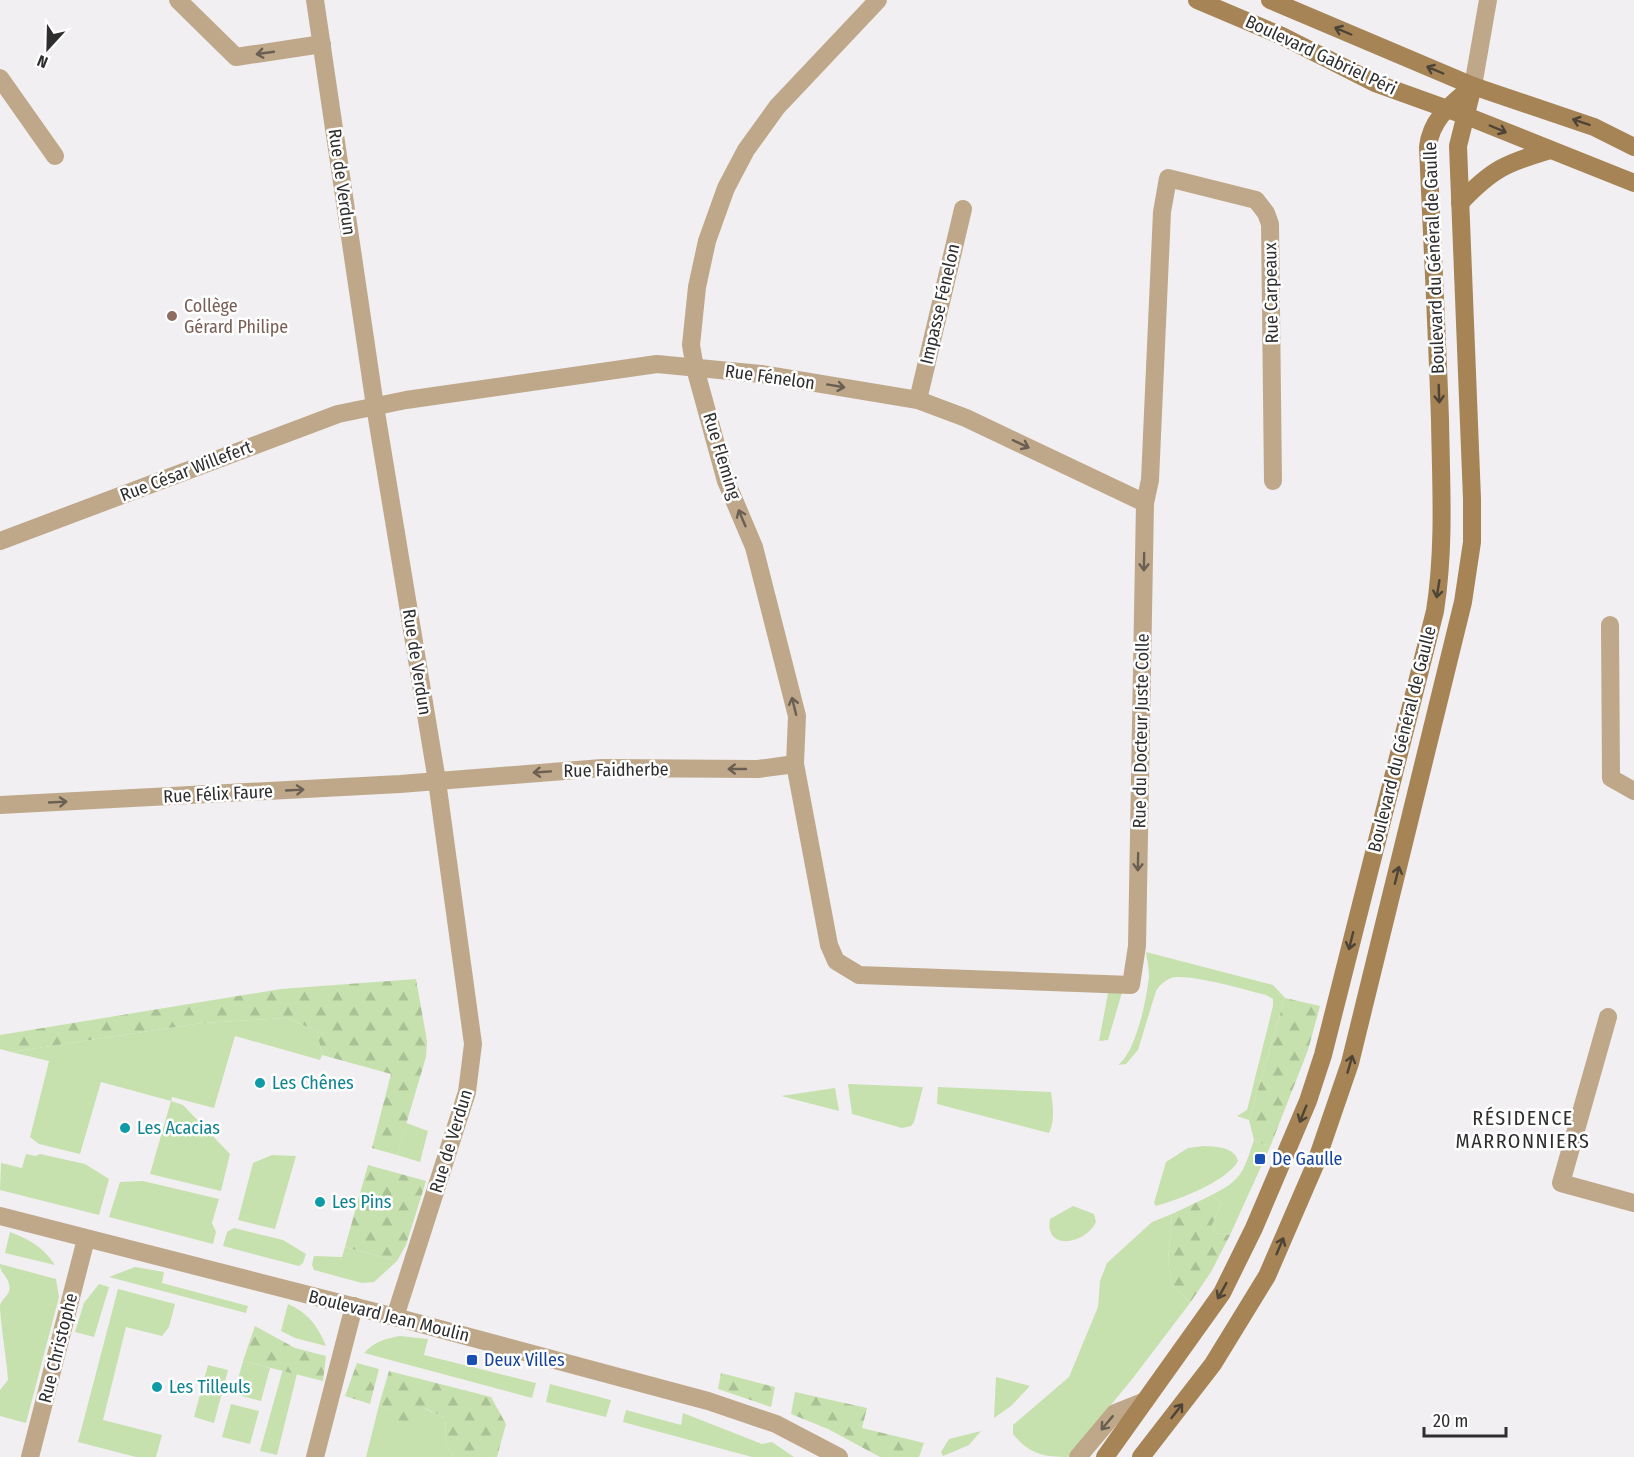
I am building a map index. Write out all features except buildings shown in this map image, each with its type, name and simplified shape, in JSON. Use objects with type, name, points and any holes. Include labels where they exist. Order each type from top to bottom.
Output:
[{"type":"main road","name":"Boulevard Gabriel Péri","points":[[1197,0],[1282,36],[1349,72],[1447,108],[1634,183]]},
{"type":"main road","name":"Boulevard Gabriel Péri","points":[[1270,0],[1473,86],[1594,127],[1634,147]]},
{"type":"main road","name":"Boulevard du Général de Gaulle","points":[[1105,1457],[1222,1293],[1254,1228],[1308,1101],[1323,1055],[1435,610],[1443,535],[1428,147],[1436,120],[1473,86]]},
{"type":"main road","name":"Boulevard du Général de Gaulle","points":[[1142,1457],[1212,1364],[1267,1276],[1335,1110],[1365,1005],[1463,602],[1472,542],[1458,146],[1473,86]]},
{"type":"main road","points":[[1460,202],[1497,169],[1510,162],[1550,150]]},
{"type":"street","points":[[178,0],[236,57],[322,44]]},
{"type":"street","name":"Rue de Verdun","points":[[315,0],[375,406],[437,780],[473,1044],[472,1068],[467,1092],[395,1317]]},
{"type":"street","name":"Rue Fleming","points":[[836,961],[829,945],[795,764],[797,716],[754,547],[726,481],[695,368],[691,345],[697,287],[707,241],[726,188],[746,150],[777,107],[878,0]]},
{"type":"street","points":[[1473,86],[1488,0]]},
{"type":"street","points":[[0,78],[55,156]]},
{"type":"street","name":"Rue Carpeaux","points":[[1168,178],[1256,200],[1266,213],[1270,224],[1273,481]]},
{"type":"street","name":"Rue du Docteur Juste Colle","points":[[836,961],[859,975],[1131,985],[1137,946],[1145,503],[1150,480],[1162,212],[1168,178]]},
{"type":"street","name":"Impasse Fénelon","points":[[918,400],[963,209]]},
{"type":"street","name":"Rue Fénelon","points":[[375,406],[657,364],[761,374],[918,400],[966,418],[1145,503]]},
{"type":"street","name":"Rue César Willefert","points":[[0,541],[338,414],[375,406]]},
{"type":"street","points":[[1610,626],[1611,778],[1634,791]]},
{"type":"street","name":"Rue Faidherbe","points":[[437,780],[602,768],[758,769],[795,764]]},
{"type":"street","name":"Rue Félix Faure","points":[[0,805],[437,780]]},
{"type":"street","points":[[1608,1017],[1562,1184],[1634,1203]]},
{"type":"street","name":"Boulevard Jean Moulin","points":[[0,1216],[354,1306],[740,1411],[808,1439],[838,1457]]},
{"type":"street","name":"Rue Christophe","points":[[30,1457],[86,1239]]},
{"type":"street","points":[[315,1457],[354,1306]]},
{"type":"street","points":[[1078,1457],[1115,1413],[1145,1401]]},
{"type":"green space","points":[[1146,952],[1273,985],[1285,998],[1249,1120],[1237,1116],[1247,1110],[1273,999],[1266,995],[1203,980],[1171,978],[1162,983],[1156,991],[1138,1050],[1126,1064],[1118,1065],[1130,1049],[1143,1010],[1149,976]]},
{"type":"green space","points":[[416,979],[427,1041],[426,1057],[397,1155],[372,1148],[391,1074],[322,1055],[317,1031],[287,1018],[202,1023],[11,1052],[0,1049],[0,1035],[281,989]]},
{"type":"green space","points":[[1109,988],[1123,989],[1108,1040],[1099,1041]]},
{"type":"green space","points":[[1285,998],[1320,1006],[1308,1050],[1270,1147],[1254,1140],[1249,1120]]},
{"type":"green space","points":[[287,1018],[317,1031],[322,1055],[320,1060],[235,1036],[214,1108],[172,1097],[171,1101],[101,1082],[80,1154],[39,1144],[30,1137],[49,1061],[11,1052],[202,1023]]},
{"type":"green space","points":[[848,1084],[923,1087],[914,1122],[911,1126],[902,1128],[852,1114]]},
{"type":"green space","points":[[938,1087],[1051,1092],[1053,1118],[1051,1128],[1049,1133],[937,1104]]},
{"type":"green space","points":[[835,1088],[839,1111],[781,1096]]},
{"type":"green space","points":[[171,1101],[183,1105],[230,1154],[221,1191],[150,1174]]},
{"type":"green space","points":[[406,1123],[428,1131],[420,1162],[397,1155]]},
{"type":"green space","points":[[1254,1140],[1270,1147],[1230,1235],[1215,1233],[1212,1225],[1221,1204],[1212,1195],[1230,1184],[1240,1174]]},
{"type":"green space","points":[[1204,1146],[1229,1150],[1233,1152],[1238,1161],[1232,1169],[1213,1183],[1156,1206],[1154,1203],[1166,1162],[1188,1148]]},
{"type":"green space","points":[[26,1154],[36,1156],[40,1154],[85,1164],[109,1179],[99,1215],[0,1190],[1,1163],[22,1168]]},
{"type":"green space","points":[[272,1155],[296,1156],[275,1229],[238,1220],[253,1163]]},
{"type":"green space","points":[[368,1165],[426,1181],[406,1245],[397,1261],[345,1247]]},
{"type":"green space","points":[[143,1181],[219,1199],[212,1223],[216,1232],[213,1244],[109,1217],[120,1182]]},
{"type":"green space","points":[[1212,1195],[1221,1204],[1212,1225],[1215,1233],[1230,1235],[1211,1272],[1190,1303],[1171,1284],[1168,1260],[1172,1214]]},
{"type":"green space","points":[[1073,1206],[1094,1214],[1096,1222],[1091,1230],[1075,1240],[1059,1240],[1053,1236],[1050,1229],[1050,1219]]},
{"type":"green space","points":[[1172,1214],[1168,1260],[1171,1284],[1190,1303],[1133,1378],[1068,1457],[1044,1455],[1031,1450],[1013,1434],[1013,1425],[1069,1377],[1098,1307],[1100,1281],[1107,1263],[1152,1222]]},
{"type":"green space","points":[[234,1228],[283,1240],[306,1254],[303,1263],[299,1266],[223,1246],[227,1232]]},
{"type":"green space","points":[[10,1232],[36,1245],[55,1265],[5,1253]]},
{"type":"green space","points":[[345,1247],[397,1261],[374,1282],[362,1283],[314,1270],[312,1265],[314,1256],[342,1257]]},
{"type":"green space","points":[[0,1264],[56,1279],[59,1297],[26,1423],[0,1416],[0,1390],[8,1380],[0,1305],[10,1288]]},
{"type":"green space","points":[[135,1267],[164,1272],[162,1283],[248,1306],[246,1313],[109,1277]]},
{"type":"green space","points":[[99,1284],[109,1287],[94,1337],[75,1332],[84,1303]]},
{"type":"green space","points":[[118,1289],[175,1304],[169,1327],[162,1336],[126,1327],[103,1420],[162,1435],[156,1457],[136,1457],[78,1442]]},
{"type":"green space","points":[[288,1304],[311,1320],[326,1346],[295,1338],[281,1331]]},
{"type":"green space","points":[[255,1326],[295,1348],[326,1356],[323,1381],[243,1361]]},
{"type":"green space","points":[[400,1336],[428,1339],[424,1355],[536,1383],[532,1398],[364,1353],[380,1341]]},
{"type":"green space","points":[[243,1361],[270,1368],[261,1401],[234,1394]]},
{"type":"green space","points":[[357,1363],[379,1369],[370,1404],[345,1396]]},
{"type":"green space","points":[[208,1365],[228,1370],[214,1423],[194,1417]]},
{"type":"green space","points":[[283,1369],[297,1374],[277,1455],[260,1451]]},
{"type":"green space","points":[[389,1371],[491,1397],[506,1424],[497,1457],[454,1457],[446,1443],[445,1418],[425,1408],[407,1434],[389,1430],[389,1410],[379,1405]]},
{"type":"green space","points":[[721,1373],[775,1387],[771,1407],[718,1389]]},
{"type":"green space","points":[[996,1377],[1030,1386],[1011,1406],[994,1418]]},
{"type":"green space","points":[[550,1384],[611,1400],[606,1417],[546,1402]]},
{"type":"green space","points":[[795,1392],[867,1408],[862,1428],[924,1443],[919,1457],[880,1457],[828,1429],[791,1414]]},
{"type":"green space","points":[[231,1404],[259,1411],[250,1444],[222,1437]]},
{"type":"green space","points":[[379,1405],[389,1410],[424,1408],[445,1418],[446,1443],[454,1457],[366,1457]]},
{"type":"green space","points":[[626,1410],[681,1425],[683,1413],[762,1444],[772,1442],[794,1457],[752,1457],[623,1422]]},
{"type":"green space","points":[[981,1431],[969,1445],[943,1456],[941,1452],[949,1439]]},
{"type":"place","name":"Collège Gérard Philipe","points":[[172,316]]},
{"type":"place","name":"Les Chênes","points":[[260,1083]]},
{"type":"place","name":"Les Acacias","points":[[125,1128]]},
{"type":"place","name":"De Gaulle","points":[[1260,1159]]},
{"type":"place","name":"Les Pins","points":[[320,1202]]},
{"type":"place","name":"Deux Villes","points":[[472,1360]]},
{"type":"place","name":"Les Tilleuls","points":[[157,1387]]},
{"type":"district","name":"RÉSIDENCE MARRONNIERS","points":[[1523,1130]]}]
